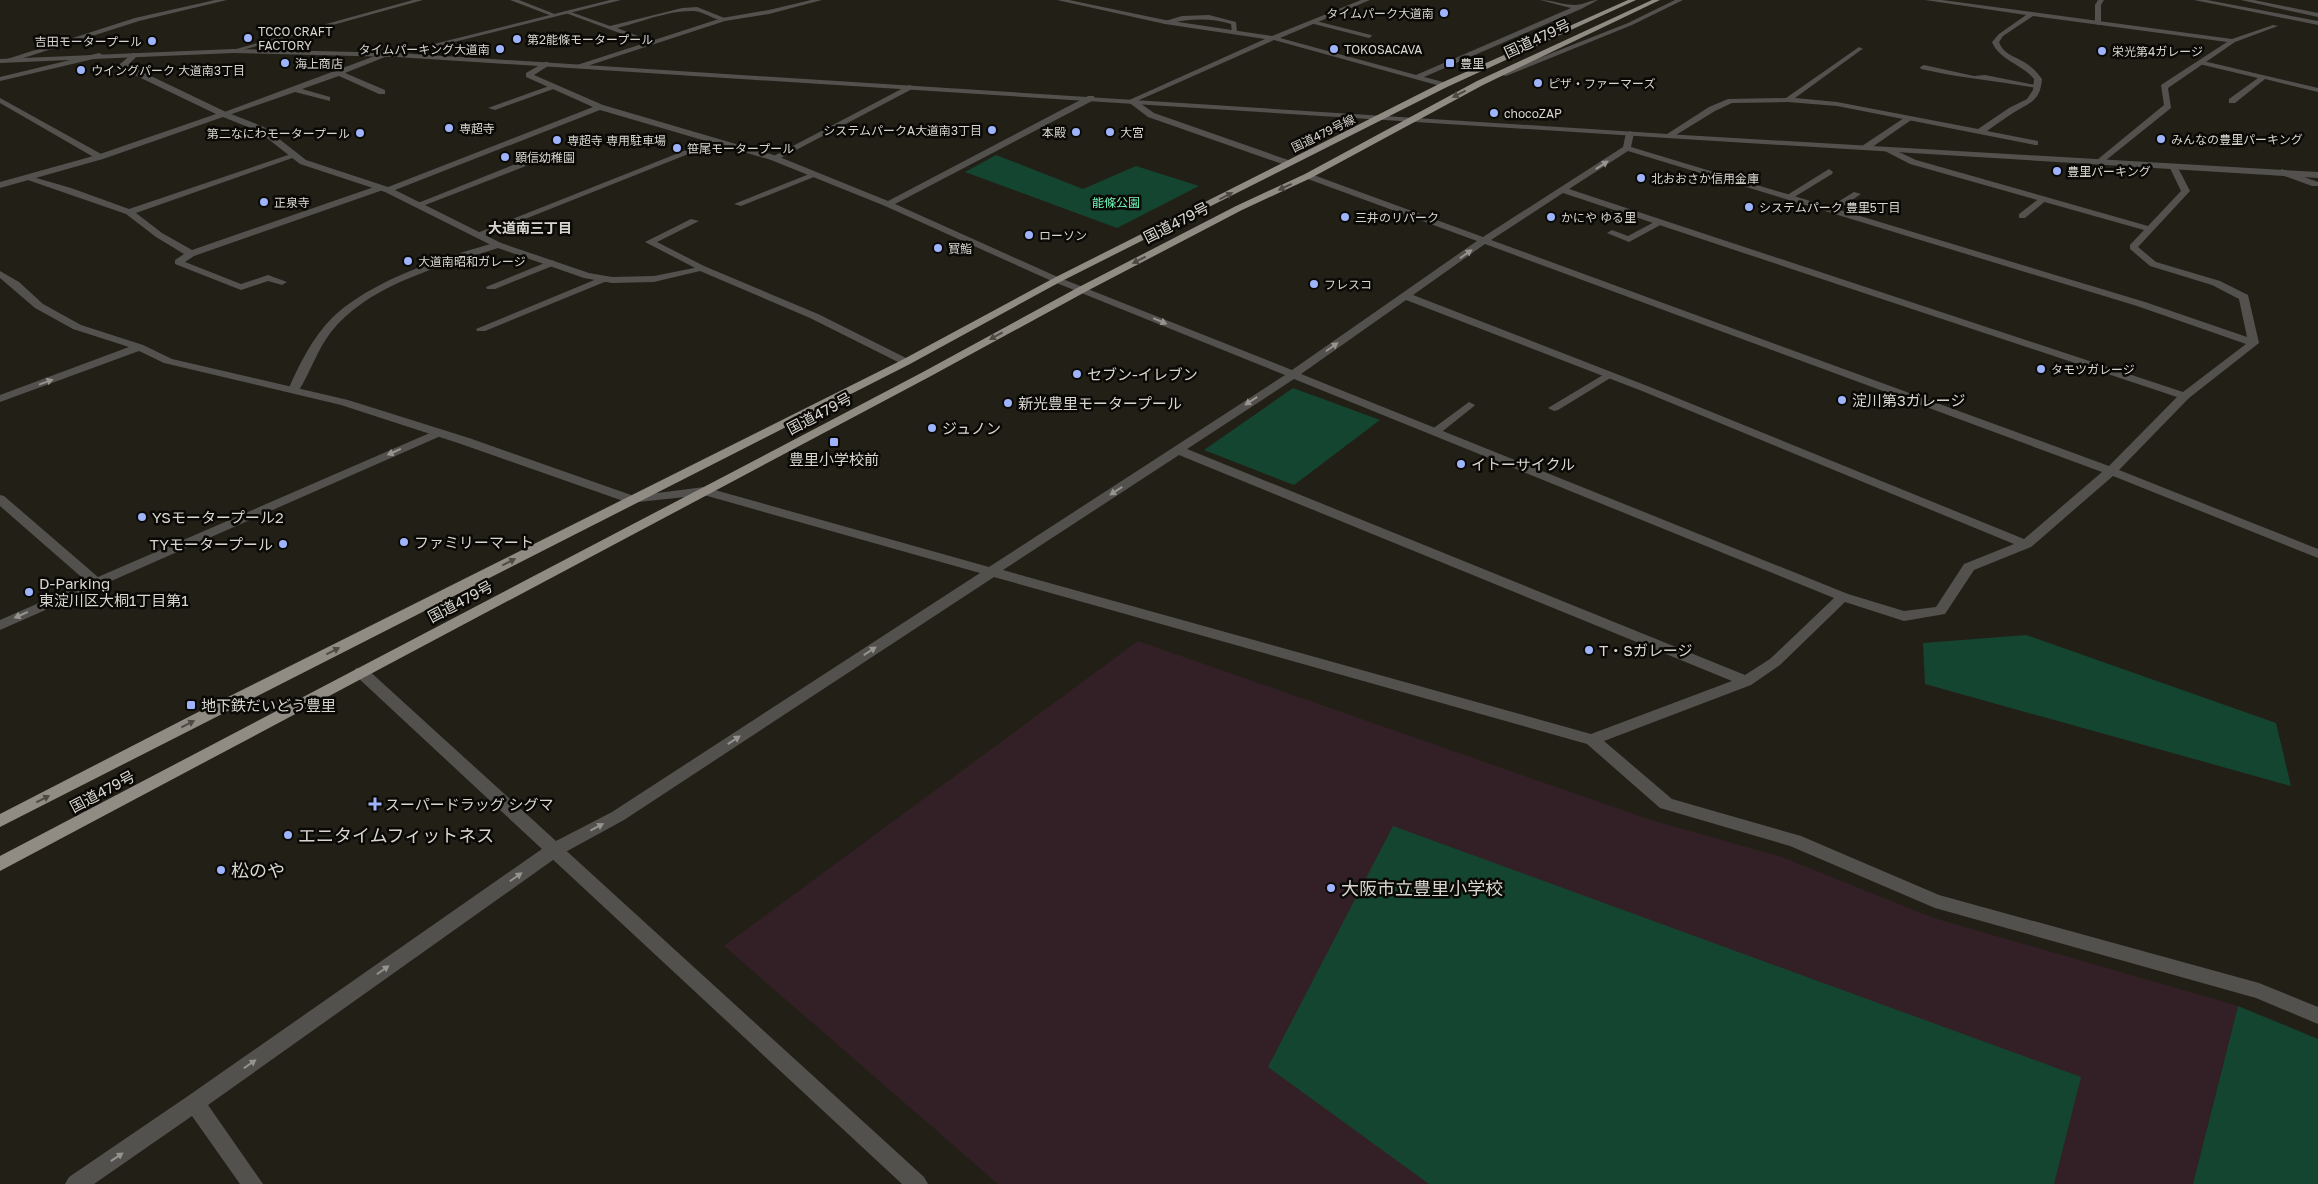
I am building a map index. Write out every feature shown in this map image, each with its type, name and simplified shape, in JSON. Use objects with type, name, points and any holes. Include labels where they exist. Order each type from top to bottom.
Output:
[{"type":"highway","name":"国道479号","points":[[0,864],[704,492],[1083,289],[1239,208],[1308,176],[1480,83],[1608,17],[1633,0]]},
{"type":"highway","name":"国道479号","points":[[1608,17],[1657,0]]},
{"type":"highway","name":"国道479号線","points":[[1057,280],[1288,163],[1382,118],[1444,85],[1608,17]]},
{"type":"highway","name":"国道479号","points":[[0,821],[906,362],[1057,280]]},
{"type":"street","points":[[4,60],[190,3],[224,0]]},
{"type":"street","points":[[390,0],[406,4]]},
{"type":"street","points":[[233,51],[420,0]]},
{"type":"street","points":[[513,0],[554,15]]},
{"type":"street","points":[[397,55],[618,0]]},
{"type":"street","points":[[785,0],[802,4]]},
{"type":"street","points":[[578,66],[724,19],[818,0]]},
{"type":"street","points":[[1060,0],[1165,22],[1273,38],[1444,85]]},
{"type":"street","points":[[1131,101],[1273,38],[1367,0]]},
{"type":"street","points":[[1544,0],[1579,8]]},
{"type":"street","points":[[1418,77],[1595,0]]},
{"type":"street","points":[[1480,83],[1630,24],[1680,0]]},
{"type":"street","points":[[1928,0],[2233,40]]},
{"type":"street","points":[[2098,23],[2098,5],[2101,0]]},
{"type":"street","points":[[2197,0],[2318,23]]},
{"type":"street","points":[[2244,0],[2318,15]]},
{"type":"street","points":[[609,28],[682,10],[698,9],[724,19]]},
{"type":"street","points":[[566,12],[649,42]]},
{"type":"street","points":[[1980,132],[2012,110],[2030,101],[2037,86],[2038,80],[2027,67],[2008,57],[1997,48],[1995,42],[2031,15]]},
{"type":"street","points":[[1165,22],[1198,17],[1225,19],[1234,23],[1234,32]]},
{"type":"street","points":[[1312,22],[1369,36]]},
{"type":"street","points":[[2100,162],[2168,106],[2164,87],[2233,40],[2275,26]]},
{"type":"street","points":[[1788,100],[1859,49]]},
{"type":"street","points":[[4,60],[233,51],[386,54],[1412,120],[2318,175]]},
{"type":"street","points":[[135,54],[124,66],[223,114],[261,129],[303,162],[384,189],[498,245],[587,276],[604,279],[654,279],[701,268]]},
{"type":"street","points":[[0,185],[100,157],[339,73],[386,54]]},
{"type":"street","points":[[0,79],[100,55]]},
{"type":"street","points":[[2202,62],[2318,90]]},
{"type":"street","points":[[546,64],[529,75],[600,106],[774,158],[888,204],[1057,280],[1844,597],[1904,616],[1940,611],[1969,567],[2026,544],[2111,471],[2185,396],[2254,343]]},
{"type":"street","points":[[1924,67],[1974,78],[1985,77],[2037,86]]},
{"type":"street","points":[[339,73],[382,92]]},
{"type":"street","points":[[2232,101],[2264,77]]},
{"type":"street","points":[[492,108],[555,87]]},
{"type":"street","points":[[774,158],[912,87]]},
{"type":"street","points":[[294,89],[328,99]]},
{"type":"street","points":[[888,204],[1091,98]]},
{"type":"street","points":[[0,100],[100,157]]},
{"type":"street","points":[[1668,136],[1712,109],[1731,101],[1788,100],[1837,104],[2035,143]]},
{"type":"street","points":[[1131,101],[1151,115],[1288,163]]},
{"type":"street","points":[[282,282],[268,278],[241,286],[178,262],[191,254],[384,189],[600,106]]},
{"type":"street","points":[[1865,148],[1910,118]]},
{"type":"street","points":[[76,1184],[195,1103],[554,850],[618,816],[1292,375],[1485,240],[1627,148],[1630,133]]},
{"type":"street","points":[[477,235],[716,141]]},
{"type":"street","points":[[1627,148],[2141,304],[2254,343]]},
{"type":"street","points":[[1885,149],[1913,162],[2150,229]]},
{"type":"street","points":[[129,212],[294,156]]},
{"type":"street","points":[[417,205],[528,162]]},
{"type":"street","points":[[2173,166],[2186,191],[2133,247],[2153,264],[2216,283],[2244,298],[2254,343]]},
{"type":"street","points":[[1788,197],[1829,172]]},
{"type":"street","points":[[2282,172],[2315,184]]},
{"type":"street","points":[[738,204],[815,175]]},
{"type":"street","points":[[1308,176],[2111,471],[2318,554]]},
{"type":"street","points":[[26,178],[68,190],[129,212],[159,235],[191,254]]},
{"type":"street","points":[[1563,190],[2185,396]]},
{"type":"street","points":[[1831,210],[1857,194]]},
{"type":"street","points":[[2022,216],[2044,199]]},
{"type":"street","points":[[694,221],[650,242],[701,268],[806,312],[906,362]]},
{"type":"street","points":[[1612,233],[1630,239],[1660,222]]},
{"type":"street","points":[[294,390],[304,365],[335,321],[362,299],[403,279],[498,245]]},
{"type":"street","points":[[491,287],[552,263]]},
{"type":"street","points":[[0,274],[15,284],[39,306],[77,327],[139,347],[168,361],[344,402],[633,500],[704,492],[1592,740],[1666,804],[1795,841],[1935,901],[2258,991],[2318,1016]]},
{"type":"street","points":[[481,329],[604,279]]},
{"type":"street","points":[[1406,296],[1608,375],[2026,544]]},
{"type":"street","points":[[0,399],[139,347]]},
{"type":"street","points":[[1554,408],[1608,375]]},
{"type":"street","points":[[1435,432],[1469,405]]},
{"type":"street","points":[[0,625],[439,433]]},
{"type":"street","points":[[1178,450],[1746,680]]},
{"type":"street","points":[[0,499],[96,583]]},
{"type":"street","points":[[1592,740],[1746,680],[1775,662],[1844,597]]},
{"type":"street","points":[[361,672],[917,1184]]},
{"type":"street","points":[[195,1103],[252,1184]]},
{"type":"shaded area","name":"大阪市立豊里小学校","points":[[1138,641],[1651,820],[1782,857],[1934,918],[2238,1006],[2193,1184],[998,1184],[724,946]]},
{"type":"green space","name":"能條公園","points":[[996,155],[1083,189],[1136,166],[1199,186],[1117,228],[965,172]]},
{"type":"green space","points":[[1293,388],[1380,420],[1294,485],[1204,450]]},
{"type":"green space","points":[[2026,635],[2276,723],[2291,786],[1925,684],[1923,643]]},
{"type":"green space","points":[[1393,826],[2081,1077],[2054,1184],[1429,1184],[1268,1067]]},
{"type":"green space","points":[[2238,1006],[2318,1039],[2318,1184],[2193,1184]]},
{"type":"place","name":"タイムパーク大道南","points":[[1444,13]]},
{"type":"place","name":"TCCO CRAFT FACTORY","points":[[248,38]]},
{"type":"place","name":"第2能條モータープール","points":[[517,39]]},
{"type":"place","name":"吉田モータープール","points":[[152,41]]},
{"type":"place","name":"タイムパーキング大道南","points":[[500,49]]},
{"type":"place","name":"TOKOSACAVA","points":[[1334,49]]},
{"type":"place","name":"栄光第4ガレージ","points":[[2102,51]]},
{"type":"place","name":"海上商店","points":[[285,63]]},
{"type":"place","name":"豊里","points":[[1450,63]]},
{"type":"place","name":"ウイングパーク 大道南3丁目","points":[[81,70]]},
{"type":"place","name":"ピザ・ファーマーズ","points":[[1538,83]]},
{"type":"place","name":"chocoZAP","points":[[1494,113]]},
{"type":"place","name":"専超寺","points":[[449,128]]},
{"type":"place","name":"システムパークA大道南3丁目","points":[[992,130]]},
{"type":"place","name":"本殿","points":[[1076,132]]},
{"type":"place","name":"大宮","points":[[1110,132]]},
{"type":"place","name":"第二なにわモータープール","points":[[360,133]]},
{"type":"place","name":"みんなの豊里パーキング","points":[[2161,139]]},
{"type":"place","name":"専超寺 専用駐車場","points":[[557,140]]},
{"type":"place","name":"笹尾モータープール","points":[[677,148]]},
{"type":"place","name":"顕信幼稚園","points":[[505,157]]},
{"type":"place","name":"豊里パーキング","points":[[2057,171]]},
{"type":"place","name":"北おおさか信用金庫","points":[[1641,178]]},
{"type":"place","name":"正泉寺","points":[[264,202]]},
{"type":"place","name":"システムパーク 豊里5丁目","points":[[1749,207]]},
{"type":"place","name":"三井のリパーク","points":[[1345,217]]},
{"type":"place","name":"かにや ゆる里","points":[[1551,217]]},
{"type":"place","name":"ローソン","points":[[1029,235]]},
{"type":"place","name":"寳鮨","points":[[938,248]]},
{"type":"place","name":"大道南昭和ガレージ","points":[[408,261]]},
{"type":"place","name":"フレスコ","points":[[1314,284]]},
{"type":"place","name":"タモツガレージ","points":[[2041,369]]},
{"type":"place","name":"セブン-イレブン","points":[[1077,374]]},
{"type":"place","name":"淀川第3ガレージ","points":[[1842,400]]},
{"type":"place","name":"新光豊里モータープール","points":[[1008,403]]},
{"type":"place","name":"ジュノン","points":[[932,428]]},
{"type":"place","name":"豊里小学校前","points":[[834,442]]},
{"type":"place","name":"イトーサイクル","points":[[1461,464]]},
{"type":"place","name":"YSモータープール2","points":[[142,517]]},
{"type":"place","name":"ファミリーマート","points":[[404,542]]},
{"type":"place","name":"TYモータープール","points":[[283,544]]},
{"type":"place","name":"D-Parking 東淀川区大桐1丁目第1","points":[[29,592]]},
{"type":"place","name":"T・Sガレージ","points":[[1589,650]]},
{"type":"place","name":"地下鉄だいどう豊里","points":[[191,705]]},
{"type":"place","name":"スーパードラッグ シグマ","points":[[375,804]]},
{"type":"place","name":"エニタイムフィットネス","points":[[288,835]]},
{"type":"place","name":"松のや","points":[[221,870]]},
{"type":"place","name":"大阪市立豊里小学校","points":[[1331,888]]},
{"type":"district","name":"大道南三丁目","points":[[530,227]]}]
